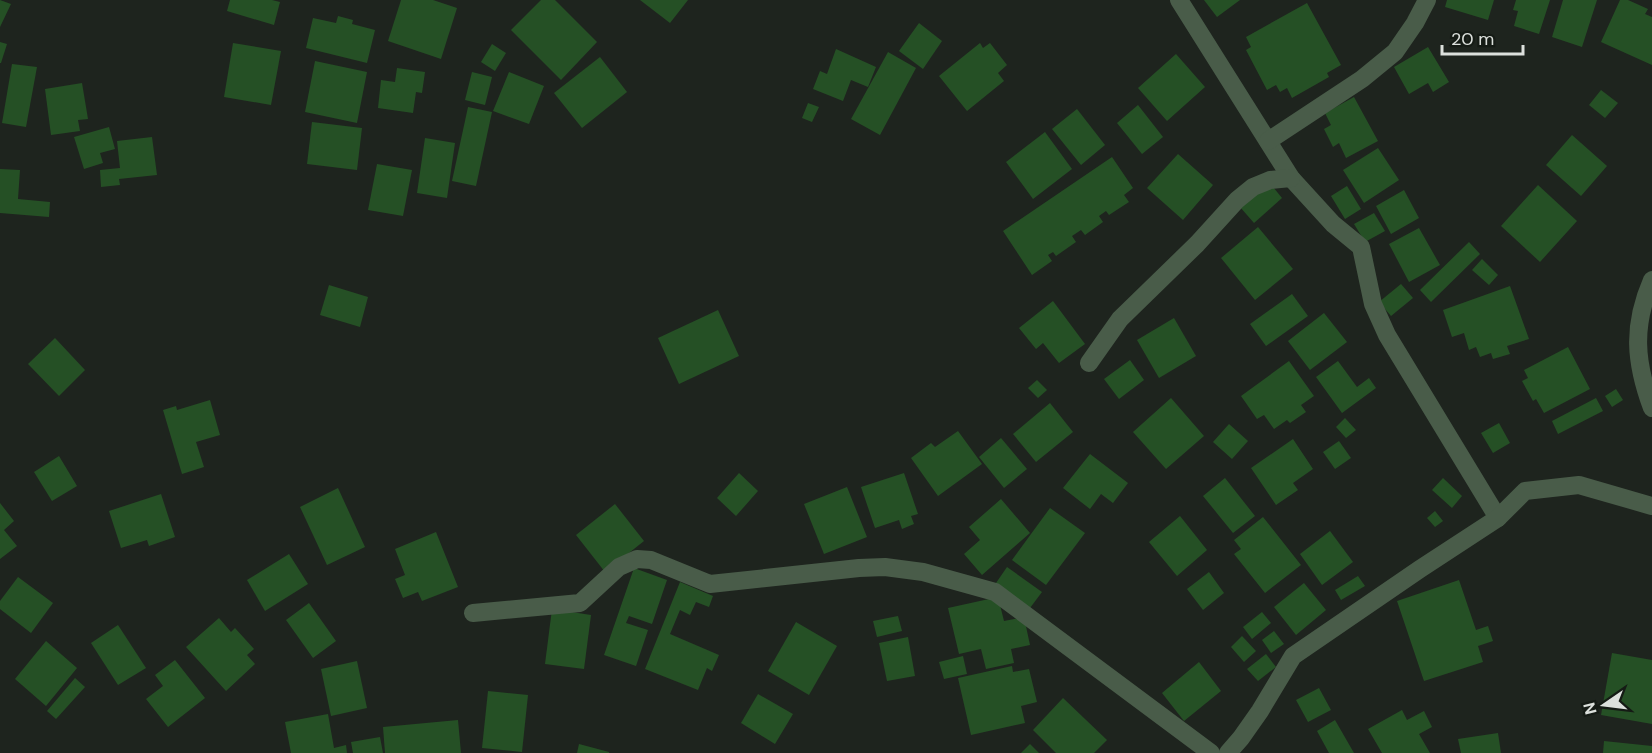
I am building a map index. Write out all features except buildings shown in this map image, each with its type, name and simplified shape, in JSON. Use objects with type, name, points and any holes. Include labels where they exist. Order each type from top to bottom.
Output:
[{"type":"street","points":[[1179,0],[1291,178],[1333,224],[1361,247],[1373,304],[1387,335],[1498,518]]},
{"type":"street","points":[[1268,141],[1362,79],[1395,52],[1415,23],[1427,0]]},
{"type":"street","points":[[1089,363],[1120,319],[1197,244],[1237,200],[1253,187],[1270,180],[1291,178]]},
{"type":"street","points":[[1652,280],[1639,316],[1637,345],[1642,380],[1652,408]]},
{"type":"street","points":[[1228,753],[1260,711],[1293,656],[1498,518],[1525,491],[1579,485],[1652,506]]},
{"type":"street","points":[[473,613],[580,603],[619,567],[637,559],[651,560],[710,584],[859,568],[885,567],[923,572],[995,592],[1211,753]]}]
